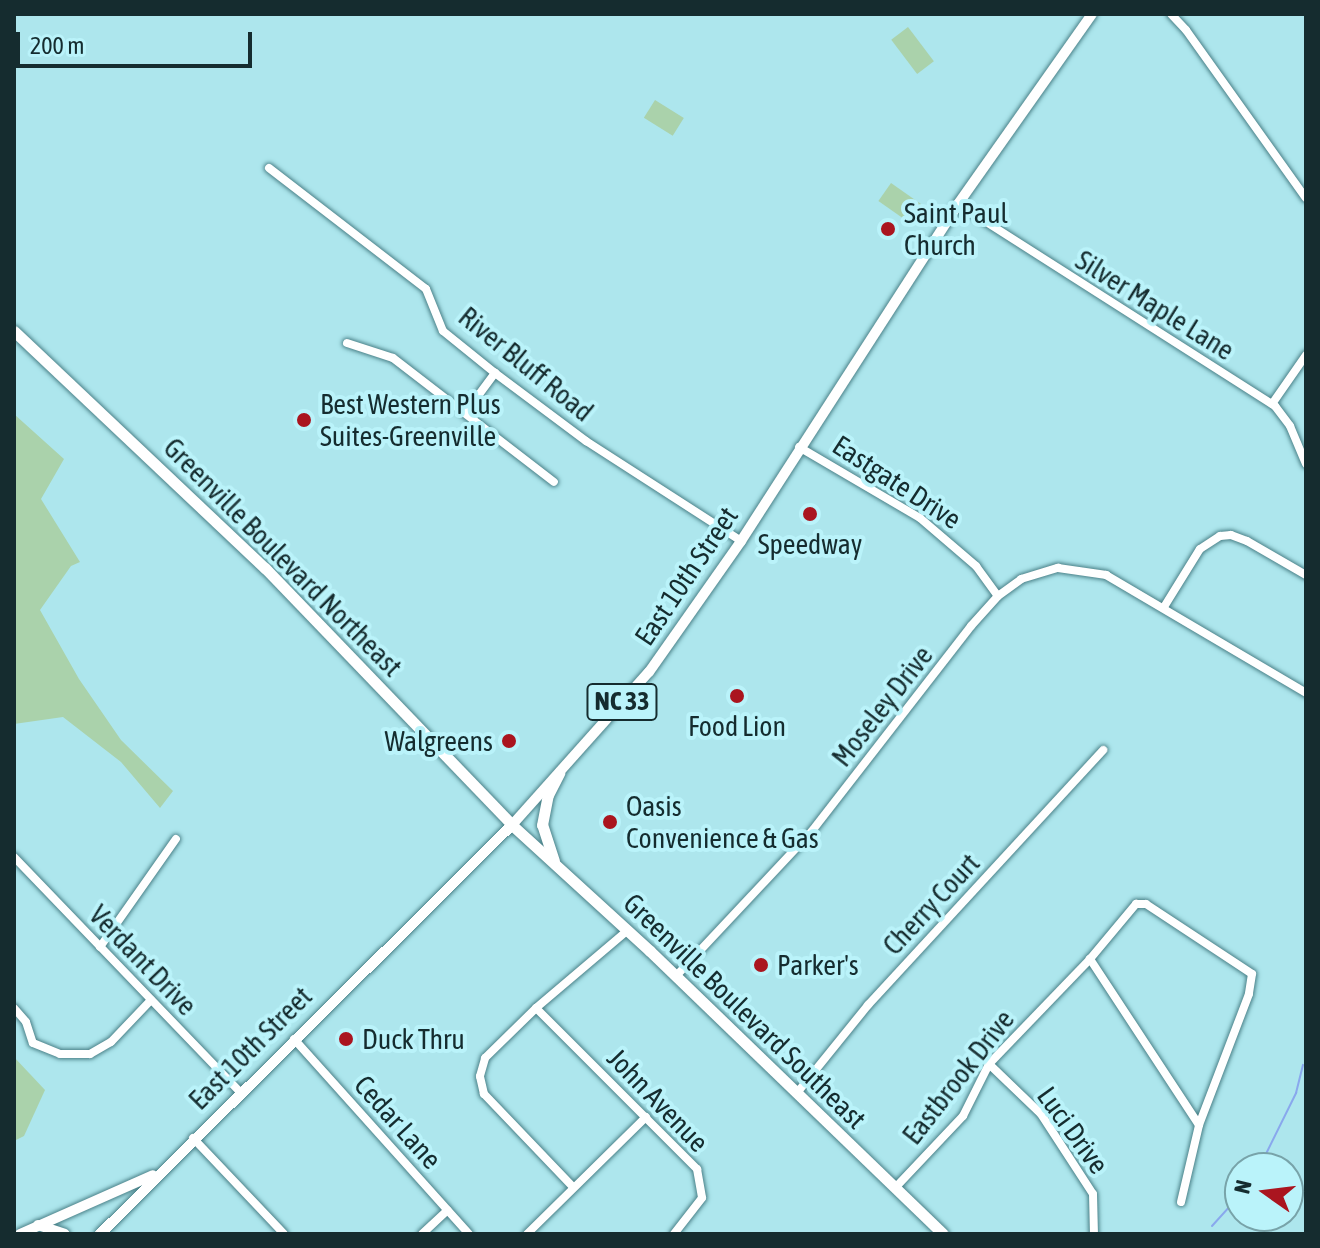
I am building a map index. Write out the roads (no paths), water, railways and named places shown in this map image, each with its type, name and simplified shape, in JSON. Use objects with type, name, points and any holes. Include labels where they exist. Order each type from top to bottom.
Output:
[{"type":"highway","name":"Greenville Boulevard Northeast","points":[[14,331],[265,568],[512,825]]},
{"type":"highway","points":[[556,865],[542,825],[548,795],[559,773]]},
{"type":"highway","name":"Greenville Boulevard Southeast","points":[[512,825],[628,930],[943,1234]]},
{"type":"main road","name":"East 10th Street","points":[[100,1234],[193,1138],[512,825],[649,672],[741,541],[958,204],[1092,14]]},
{"type":"main road","points":[[20,1234],[158,1173]]},
{"type":"main road","points":[[38,1225],[65,1234]]},
{"type":"street","points":[[1171,14],[1186,30],[1306,198]]},
{"type":"street","name":"River Bluff Road","points":[[269,168],[426,289],[443,331],[495,373],[586,441],[741,541]]},
{"type":"street","name":"Silver Maple Lane","points":[[958,204],[1002,236],[1272,404],[1290,426],[1306,464]]},
{"type":"street","points":[[347,343],[393,358],[554,482]]},
{"type":"street","points":[[1272,404],[1306,355]]},
{"type":"street","points":[[466,412],[495,373]]},
{"type":"street","name":"Eastgate Drive","points":[[799,447],[920,518],[976,566],[998,596]]},
{"type":"street","points":[[1164,607],[1200,549],[1220,536],[1231,535],[1247,541],[1306,575]]},
{"type":"street","name":"Moseley Drive","points":[[676,976],[812,831],[998,596],[1021,579],[1068,569],[1106,575],[1306,693]]},
{"type":"street","name":"Cherry Court","points":[[797,1093],[868,1005],[1103,750]]},
{"type":"street","points":[[100,947],[176,839]]},
{"type":"street","name":"Verdant Drive","points":[[14,857],[240,1092]]},
{"type":"street","name":"Eastbrook Drive","points":[[895,1188],[963,1116],[989,1064],[1090,959],[1136,904],[1146,904],[1252,974],[1249,994],[1199,1125],[1181,1202]]},
{"type":"street","points":[[573,1187],[484,1094],[480,1076],[485,1058],[536,1008],[628,930]]},
{"type":"street","points":[[1090,959],[1199,1125]]},
{"type":"street","points":[[14,1008],[26,1022],[33,1043],[60,1054],[90,1054],[111,1042],[151,1000]]},
{"type":"street","name":"John Avenue","points":[[536,1008],[697,1169],[702,1183],[698,1207],[674,1234]]},
{"type":"street","name":"Cedar Lane","points":[[294,1039],[469,1234]]},
{"type":"street","name":"Luci Drive","points":[[989,1064],[1041,1114],[1093,1194],[1094,1234]]},
{"type":"street","points":[[527,1234],[646,1117]]},
{"type":"street","points":[[193,1138],[278,1232]]},
{"type":"street","points":[[422,1234],[448,1210]]},
{"type":"waterway","points":[[1267,1152],[1296,1093],[1303,1065]]},
{"type":"waterway","points":[[1212,1226],[1224,1213]]},
{"type":"place","name":"Saint Paul Church","points":[[888,229]]},
{"type":"place","name":"Best Western Plus Suites-Greenville","points":[[304,420]]},
{"type":"place","name":"Speedway","points":[[810,514]]},
{"type":"place","name":"Food Lion","points":[[737,696]]},
{"type":"place","name":"Walgreens","points":[[509,741]]},
{"type":"place","name":"Oasis Convenience & Gas","points":[[610,822]]},
{"type":"place","name":"Parker's","points":[[761,965]]},
{"type":"place","name":"Duck Thru","points":[[346,1039]]}]
